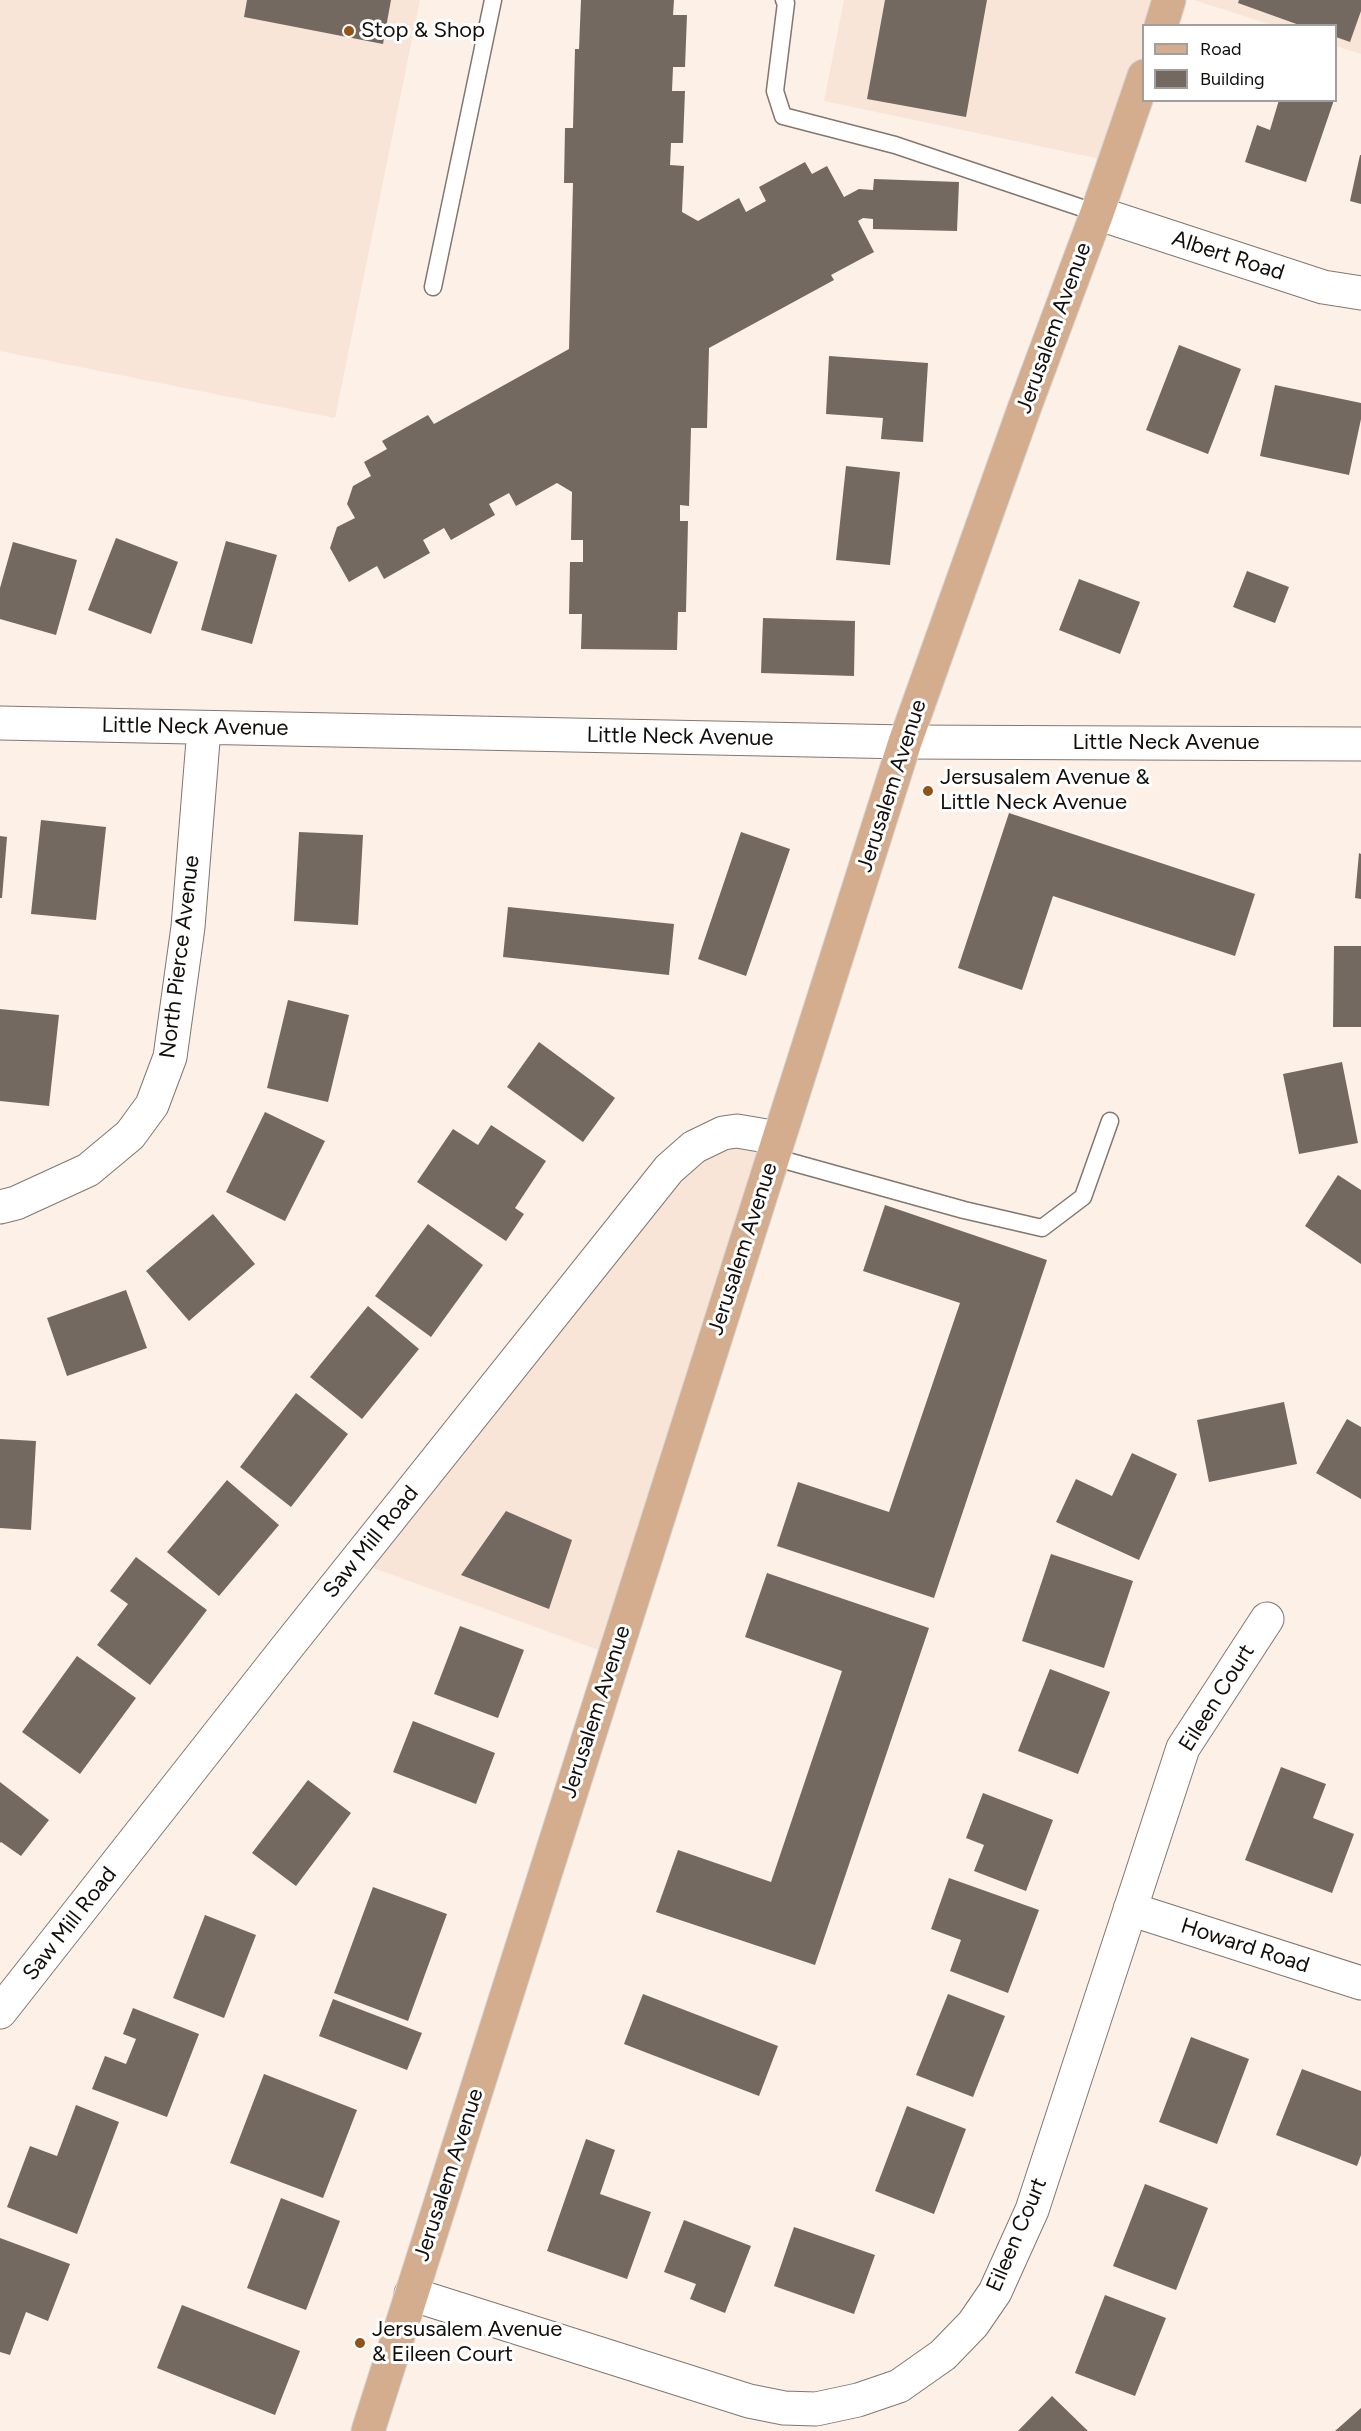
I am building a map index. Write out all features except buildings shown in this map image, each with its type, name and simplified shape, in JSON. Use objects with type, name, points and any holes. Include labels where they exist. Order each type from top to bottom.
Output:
[{"type":"main road","points":[[1162,24],[1169,0]]},
{"type":"main road","name":"Jerusalem Avenue","points":[[368,2431],[905,742],[1096,213],[1142,79]]},
{"type":"street","name":"Albert Road","points":[[1096,213],[1323,287],[1361,293]]},
{"type":"street","name":"Little Neck Avenue","points":[[0,723],[905,742],[1361,744]]},
{"type":"street","name":"North Pierce Avenue","points":[[0,1207],[16,1203],[88,1170],[130,1135],[152,1105],[170,1057],[188,927],[204,728]]},
{"type":"street","name":"Saw Mill Road","points":[[0,2013],[284,1651],[669,1169],[694,1147],[723,1133],[737,1131],[775,1147]]},
{"type":"street","name":"Eileen Court","points":[[411,2294],[749,2401],[783,2408],[817,2420],[858,2400],[899,2386],[944,2355],[973,2324],[996,2292],[1032,2210],[1183,1748],[1267,1619]]},
{"type":"street","name":"Howard Road","points":[[1130,1909],[1361,1983]]},
{"type":"lane","points":[[433,287],[493,0]]},
{"type":"lane","points":[[784,0],[786,3],[775,91],[783,116],[895,145],[1096,213]]},
{"type":"lane","points":[[775,1147],[964,1210],[1042,1228],[1083,1197],[1110,1121]]},
{"type":"shaded area","points":[[0,0],[420,0],[335,418],[0,351]]},
{"type":"shaded area","points":[[844,0],[1181,0],[1171,24],[1142,24],[1142,95],[1115,162],[824,101]]},
{"type":"shaded area","points":[[1194,0],[1361,0],[1361,54],[1337,46],[1337,24],[1269,24]]},
{"type":"shaded area","points":[[699,1138],[771,1142],[604,1652],[365,1565]]},
{"type":"place","name":"Stop & Shop","points":[[349,31]]},
{"type":"place","name":"Jersusalem Avenue & Little Neck Avenue","points":[[928,791]]},
{"type":"place","name":"Jersusalem Avenue & Eileen Court","points":[[360,2343]]}]
